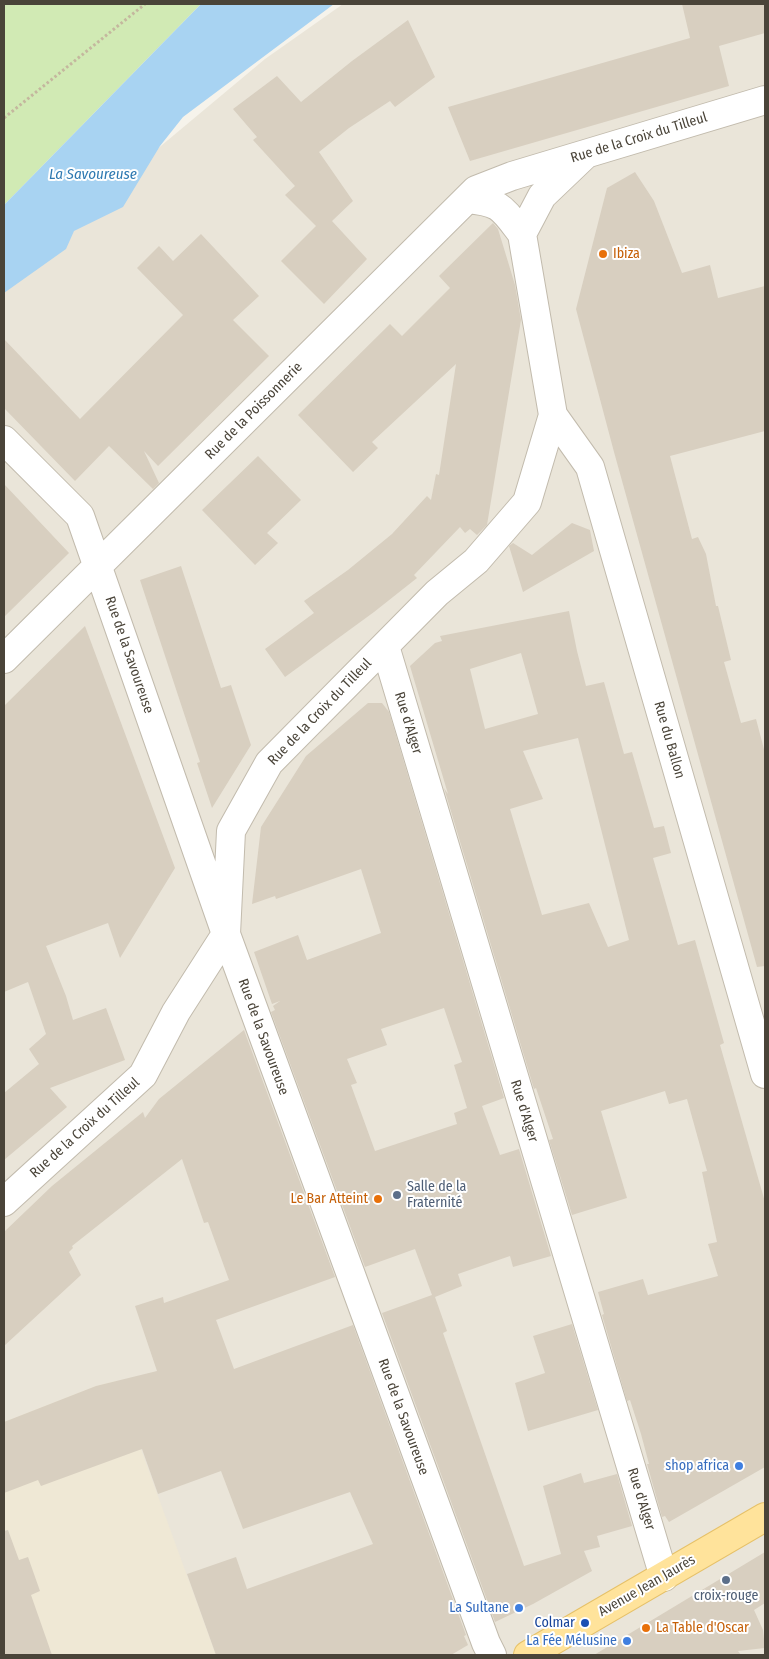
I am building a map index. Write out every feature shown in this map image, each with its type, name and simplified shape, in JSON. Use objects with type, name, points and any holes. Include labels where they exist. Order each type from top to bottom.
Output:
[{"type":"main road","name":"Avenue Jean Jaurès","points":[[528,1655],[560,1647],[664,1577],[765,1517]]},
{"type":"street","name":"Rue de la Croix du Tilleul","points":[[512,176],[765,100]]},
{"type":"street","points":[[467,199],[486,201],[502,208],[522,234],[542,196],[586,154]]},
{"type":"street","name":"Rue de la Poissonnerie","points":[[4,658],[476,190],[512,176]]},
{"type":"street","name":"Rue de la Croix du Tilleul","points":[[4,1202],[143,1076],[176,1012],[226,934],[231,831],[269,763],[437,593],[476,561],[527,502],[553,416],[522,234]]},
{"type":"street","name":"Rue du Ballon","points":[[553,416],[590,467],[765,1074]]},
{"type":"street","name":"Rue de la Savoureuse","points":[[4,440],[80,516],[226,934],[482,1634],[492,1655]]},
{"type":"street","name":"Rue d'Alger","points":[[385,646],[664,1577]]},
{"type":"path","points":[[4,118],[144,4]]},
{"type":"shaded area","points":[[343,4],[765,4],[765,1655],[4,1655],[4,277],[265,59]]},
{"type":"shaded area","points":[[116,1381],[216,1655],[4,1655],[4,1422],[96,1386]]},
{"type":"green space","points":[[4,4],[201,4],[4,205]]},
{"type":"water","name":"La Savoureuse","points":[[201,4],[334,4],[183,117],[160,146],[123,207],[74,231],[66,249],[4,293],[4,205]]},
{"type":"building","points":[[682,4],[765,4],[765,33],[719,46],[729,86],[470,161],[448,107],[690,38]]},
{"type":"building","points":[[408,20],[435,77],[395,107],[390,101],[349,128],[319,152],[353,201],[332,221],[367,259],[324,304],[281,261],[316,226],[285,195],[295,186],[253,140],[257,137],[233,109],[277,76],[301,102],[352,61]]},
{"type":"building","points":[[635,172],[654,201],[682,273],[710,265],[718,298],[765,286],[765,431],[670,456],[692,539],[698,537],[706,554],[716,606],[718,606],[731,660],[724,662],[741,723],[756,719],[765,753],[765,966],[757,967],[576,309],[607,188]]},
{"type":"building","points":[[493,223],[498,229],[515,285],[521,320],[487,525],[477,535],[470,529],[465,533],[460,527],[414,575],[417,578],[285,677],[265,649],[314,613],[304,601],[348,570],[392,534],[427,496],[431,500],[436,474],[439,475],[456,364],[372,442],[378,448],[353,472],[298,415],[390,324],[402,336],[450,288],[439,276]]},
{"type":"building","points":[[201,234],[259,296],[233,320],[269,356],[158,466],[144,451],[159,483],[153,489],[109,446],[75,481],[4,408],[4,339],[80,419],[183,315],[137,268],[159,246],[173,261]]},
{"type":"building","points":[[258,456],[301,500],[267,533],[278,543],[255,565],[202,510]]},
{"type":"building","points":[[4,484],[69,553],[4,617]]},
{"type":"building","points":[[572,523],[590,530],[594,551],[523,592],[509,546],[513,543],[532,555]]},
{"type":"building","points":[[181,566],[221,688],[231,685],[251,745],[212,808],[197,763],[200,762],[140,580]]},
{"type":"building","points":[[569,611],[586,686],[604,682],[624,754],[632,752],[654,828],[664,826],[671,853],[653,858],[678,945],[695,940],[724,1043],[720,1045],[765,1202],[765,1467],[669,1522],[665,1516],[662,1517],[647,1464],[649,1464],[641,1434],[630,1400],[627,1401],[602,1315],[604,1314],[598,1292],[643,1279],[648,1295],[718,1276],[708,1244],[717,1242],[702,1172],[707,1171],[687,1099],[669,1104],[665,1091],[601,1111],[627,1198],[572,1215],[549,1140],[553,1139],[536,1088],[534,1089],[444,788],[448,794],[410,666],[435,643],[442,641],[440,636]],"holes":[[[521,653],[538,714],[485,729],[470,669]],[[578,738],[629,940],[608,947],[589,903],[542,915],[510,809],[543,799],[523,751]]]},
{"type":"building","points":[[85,626],[175,868],[120,958],[108,923],[46,946],[66,996],[73,1020],[106,1008],[125,1060],[50,1088],[67,1107],[4,1160],[4,1093],[39,1064],[29,1049],[46,1034],[28,982],[4,992],[4,706]]},
{"type":"building","points":[[368,703],[382,703],[389,712],[504,1098],[482,1106],[500,1155],[519,1149],[551,1256],[513,1267],[510,1256],[458,1274],[462,1286],[435,1297],[447,1331],[443,1333],[524,1566],[561,1554],[543,1486],[581,1473],[584,1483],[617,1474],[632,1526],[597,1536],[600,1547],[584,1551],[592,1571],[533,1604],[495,1622],[382,1313],[432,1295],[415,1249],[365,1267],[271,1012],[275,1010],[273,1006],[280,1001],[272,1004],[254,952],[298,935],[307,960],[381,933],[361,869],[276,899],[275,896],[252,904],[261,827],[306,756]],"holes":[[[444,1008],[462,1062],[454,1065],[467,1108],[454,1113],[457,1124],[375,1151],[351,1085],[357,1083],[347,1059],[387,1045],[381,1029]]]},
{"type":"building","points":[[244,1030],[335,1277],[216,1320],[234,1369],[353,1325],[466,1635],[464,1636],[468,1645],[451,1655],[216,1655],[187,1574],[236,1557],[247,1589],[373,1544],[350,1492],[243,1529],[221,1471],[158,1494],[142,1449],[41,1486],[38,1480],[4,1493],[4,1422],[96,1386],[157,1371],[135,1306],[163,1297],[164,1303],[229,1280],[208,1222],[204,1223],[182,1159],[72,1246],[73,1248],[69,1252],[81,1275],[4,1346],[4,1232],[52,1186],[143,1112],[145,1118],[159,1099]]},
{"type":"building","points":[[572,1324],[598,1410],[528,1431],[515,1383],[545,1373],[533,1336]]},
{"type":"building","points":[[8,1530],[19,1560],[28,1557],[40,1591],[31,1595],[52,1655],[4,1655],[4,1531]]},
{"type":"building","points":[[765,1552],[765,1603],[754,1610],[763,1630],[765,1648],[738,1651],[741,1655],[594,1655]]},
{"type":"place","name":"Ibiza","points":[[603,254]]},
{"type":"place","name":"Salle de la Fraternité","points":[[397,1195]]},
{"type":"place","name":"Le Bar Atteint","points":[[378,1199]]},
{"type":"place","name":"shop africa","points":[[739,1466]]},
{"type":"place","name":"croix-rouge","points":[[726,1580]]},
{"type":"place","name":"La Sultane","points":[[519,1608]]},
{"type":"place","name":"Colmar","points":[[585,1623]]},
{"type":"place","name":"La Table d'Oscar","points":[[646,1628]]},
{"type":"place","name":"La Fée Mélusine","points":[[627,1641]]}]
